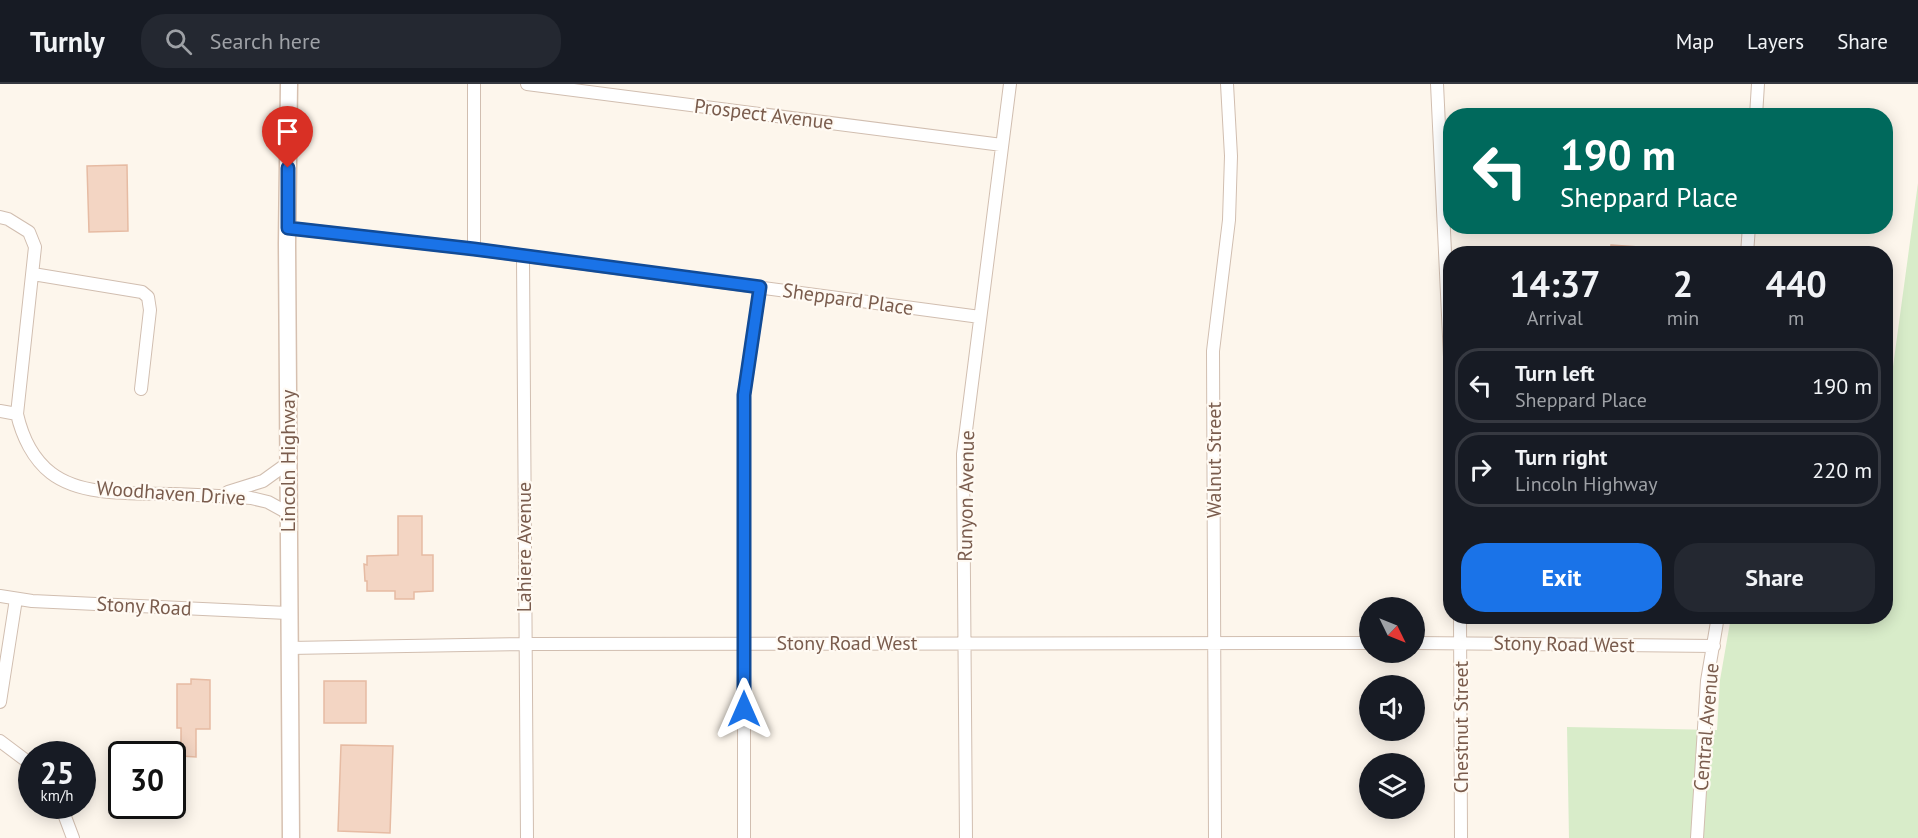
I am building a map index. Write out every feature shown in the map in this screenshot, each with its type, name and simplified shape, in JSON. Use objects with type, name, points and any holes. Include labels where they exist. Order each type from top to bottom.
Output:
[{"type":"main road","name":"Lincoln Highway","points":[[289,84],[288,613],[291,838]]},
{"type":"street","points":[[474,84],[474,249]]},
{"type":"street","name":"Prospect Avenue","points":[[526,84],[1002,145]]},
{"type":"street","name":"Runyon Avenue","points":[[966,838],[963,454],[1010,84]]},
{"type":"street","name":"Walnut Street","points":[[1215,838],[1213,351],[1229,220],[1231,156],[1227,84]]},
{"type":"street","points":[[1437,84],[1443,210]]},
{"type":"street","points":[[1756,108],[1758,84]]},
{"type":"street","name":"Woodhaven Drive","points":[[0,217],[8,219],[29,232],[35,247],[17,414],[22,435],[51,473],[74,485],[107,492],[251,498],[267,502],[288,513]]},
{"type":"street","name":"Sheppard Place","points":[[288,228],[474,249],[980,317]]},
{"type":"street","name":"Lahiere Avenue","points":[[523,257],[527,838]]},
{"type":"street","points":[[33,274],[142,292],[148,297],[150,310],[141,389]]},
{"type":"street","points":[[744,838],[744,395],[760,287]]},
{"type":"street","points":[[0,411],[17,414]]},
{"type":"street","points":[[218,495],[263,481],[288,463]]},
{"type":"street","name":"Stony Road","points":[[0,596],[288,613]]},
{"type":"street","points":[[0,702],[16,598]]},
{"type":"street","name":"Chestnut Street","points":[[1460,624],[1461,838]]},
{"type":"street","name":"Central Avenue","points":[[1697,838],[1707,681],[1717,624]]},
{"type":"street","name":"Stony Road West","points":[[1425,642],[1713,646]]},
{"type":"street","name":"Stony Road West","points":[[289,648],[525,644],[1359,643]]},
{"type":"street","points":[[0,741],[18,754]]},
{"type":"street","points":[[66,819],[73,838]]},
{"type":"green space","points":[[1918,183],[1918,838],[1569,838],[1567,727],[1717,730],[1720,680],[1730,624],[1893,624],[1893,367]]},
{"type":"building","points":[[127,165],[128,231],[89,232],[87,166]]},
{"type":"building","points":[[398,516],[422,516],[422,555],[433,555],[433,591],[414,592],[414,599],[395,599],[395,591],[367,591],[367,581],[365,581],[364,564],[367,565],[367,556],[398,555]]},
{"type":"building","points":[[191,679],[210,680],[210,729],[196,729],[196,757],[186,756],[186,741],[181,741],[181,728],[177,728],[177,684],[191,684]]},
{"type":"building","points":[[324,681],[366,681],[366,723],[324,723]]},
{"type":"building","points":[[341,745],[393,746],[390,833],[338,831]]},
{"type":"route","points":[[288,168],[288,228],[474,249],[760,287],[744,395],[744,709]]}]
